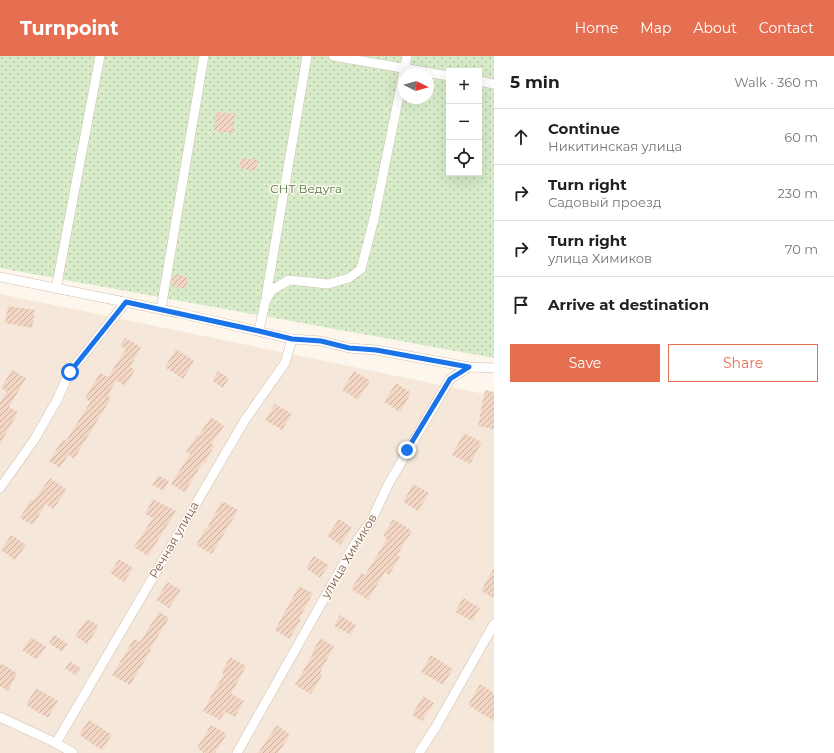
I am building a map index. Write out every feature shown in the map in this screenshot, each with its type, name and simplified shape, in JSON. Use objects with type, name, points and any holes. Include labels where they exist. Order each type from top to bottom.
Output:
[{"type":"street","points":[[56,288],[100,56]]},
{"type":"street","points":[[161,309],[204,56]]},
{"type":"street","points":[[259,331],[307,56]]},
{"type":"street","points":[[333,56],[403,68],[407,56]]},
{"type":"street","points":[[434,73],[446,75]]},
{"type":"street","points":[[482,82],[494,84]]},
{"type":"street","points":[[265,302],[272,290],[289,280],[328,284],[349,278],[361,269],[374,219],[398,94]]},
{"type":"street","points":[[0,277],[22,280],[161,309],[292,339],[321,341],[349,348],[376,350],[469,367],[494,368]]},
{"type":"street","points":[[0,488],[34,440],[56,402],[70,372],[126,302]]},
{"type":"street","name":"Речная улица","points":[[56,743],[244,420],[285,363],[292,339]]},
{"type":"street","name":"улица Химиков","points":[[237,753],[356,542],[371,521],[389,483],[450,379],[469,367]]},
{"type":"street","points":[[419,753],[437,725],[494,624]]},
{"type":"street","points":[[0,717],[56,743],[72,753]]},
{"type":"shaded area","points":[[0,294],[494,396],[494,753],[0,753]]},
{"type":"green space","name":"СНТ Ведуга","points":[[0,56],[494,56],[494,358],[0,268]]},
{"type":"building","points":[[216,112],[235,114],[233,133],[214,131]]},
{"type":"building","points":[[241,158],[258,160],[256,171],[239,168]]},
{"type":"building","points":[[173,274],[188,277],[186,289],[171,286]]},
{"type":"building","points":[[8,306],[35,310],[32,328],[5,323]]},
{"type":"building","points":[[125,338],[141,347],[130,367],[135,370],[125,386],[116,380],[108,396],[111,398],[74,459],[68,455],[60,468],[49,461],[63,439],[66,441],[90,402],[85,398],[100,373],[108,377],[126,349],[120,346]]},
{"type":"building","points":[[176,349],[194,361],[183,379],[165,367]]},
{"type":"building","points":[[12,370],[26,378],[9,407],[18,412],[0,444],[0,402],[7,391],[1,388]]},
{"type":"building","points":[[218,371],[229,378],[223,388],[212,381]]},
{"type":"building","points":[[354,371],[370,381],[358,400],[342,390]]},
{"type":"building","points":[[396,383],[411,393],[400,412],[384,402]]},
{"type":"building","points":[[485,390],[494,392],[494,429],[478,426]]},
{"type":"building","points":[[275,404],[292,414],[282,430],[265,420]]},
{"type":"building","points":[[211,417],[224,426],[211,444],[214,446],[205,463],[203,462],[185,492],[171,484],[190,454],[186,452]]},
{"type":"building","points":[[464,433],[482,442],[470,464],[452,455]]},
{"type":"building","points":[[158,475],[169,481],[163,491],[152,485]]},
{"type":"building","points":[[50,478],[67,490],[53,509],[46,504],[33,525],[20,518],[31,499],[33,501]]},
{"type":"building","points":[[413,484],[429,493],[418,511],[403,502]]},
{"type":"building","points":[[153,499],[176,511],[148,556],[134,547],[153,518],[145,514]]},
{"type":"building","points":[[222,501],[238,510],[212,554],[196,545]]},
{"type":"building","points":[[339,519],[352,528],[340,545],[327,536]]},
{"type":"building","points":[[393,519],[412,531],[397,555],[400,557],[389,575],[385,572],[368,600],[351,589],[361,573],[365,575],[387,539],[383,536]]},
{"type":"building","points":[[11,535],[26,545],[15,560],[1,550]]},
{"type":"building","points":[[314,556],[329,565],[320,578],[306,568]]},
{"type":"building","points":[[119,559],[133,568],[124,582],[110,573]]},
{"type":"building","points":[[494,568],[494,598],[481,591]]},
{"type":"building","points":[[167,582],[181,590],[169,608],[156,600]]},
{"type":"building","points":[[299,586],[313,593],[299,619],[301,620],[289,639],[275,630]]},
{"type":"building","points":[[463,598],[480,608],[472,621],[455,612]]},
{"type":"building","points":[[159,612],[169,618],[130,685],[112,675],[134,639],[140,642]]},
{"type":"building","points":[[340,615],[356,625],[351,635],[334,626]]},
{"type":"building","points":[[87,619],[99,626],[87,644],[75,636]]},
{"type":"building","points":[[54,635],[68,644],[62,652],[49,643]]},
{"type":"building","points":[[31,637],[46,647],[37,660],[22,650]]},
{"type":"building","points":[[320,638],[334,646],[320,673],[322,675],[311,694],[295,685],[313,654],[312,653]]},
{"type":"building","points":[[431,655],[453,669],[443,685],[421,672]]},
{"type":"building","points":[[230,657],[246,666],[231,694],[244,701],[235,717],[225,712],[220,720],[203,711],[224,674],[222,672]]},
{"type":"building","points":[[70,661],[81,669],[76,676],[65,668]]},
{"type":"building","points":[[0,663],[17,673],[8,691],[0,686]]},
{"type":"building","points":[[480,684],[494,693],[494,721],[468,705]]},
{"type":"building","points":[[36,688],[58,701],[48,718],[26,705]]},
{"type":"building","points":[[423,696],[434,703],[422,721],[412,715]]},
{"type":"building","points":[[89,720],[112,735],[102,750],[79,735]]},
{"type":"building","points":[[211,725],[227,734],[215,753],[204,753],[197,748]]},
{"type":"building","points":[[277,725],[290,735],[278,753],[258,753]]},
{"type":"route","points":[[70,372],[126,302],[292,339],[321,341],[349,348],[376,350],[469,367],[450,379],[420,431],[407,450]]}]
